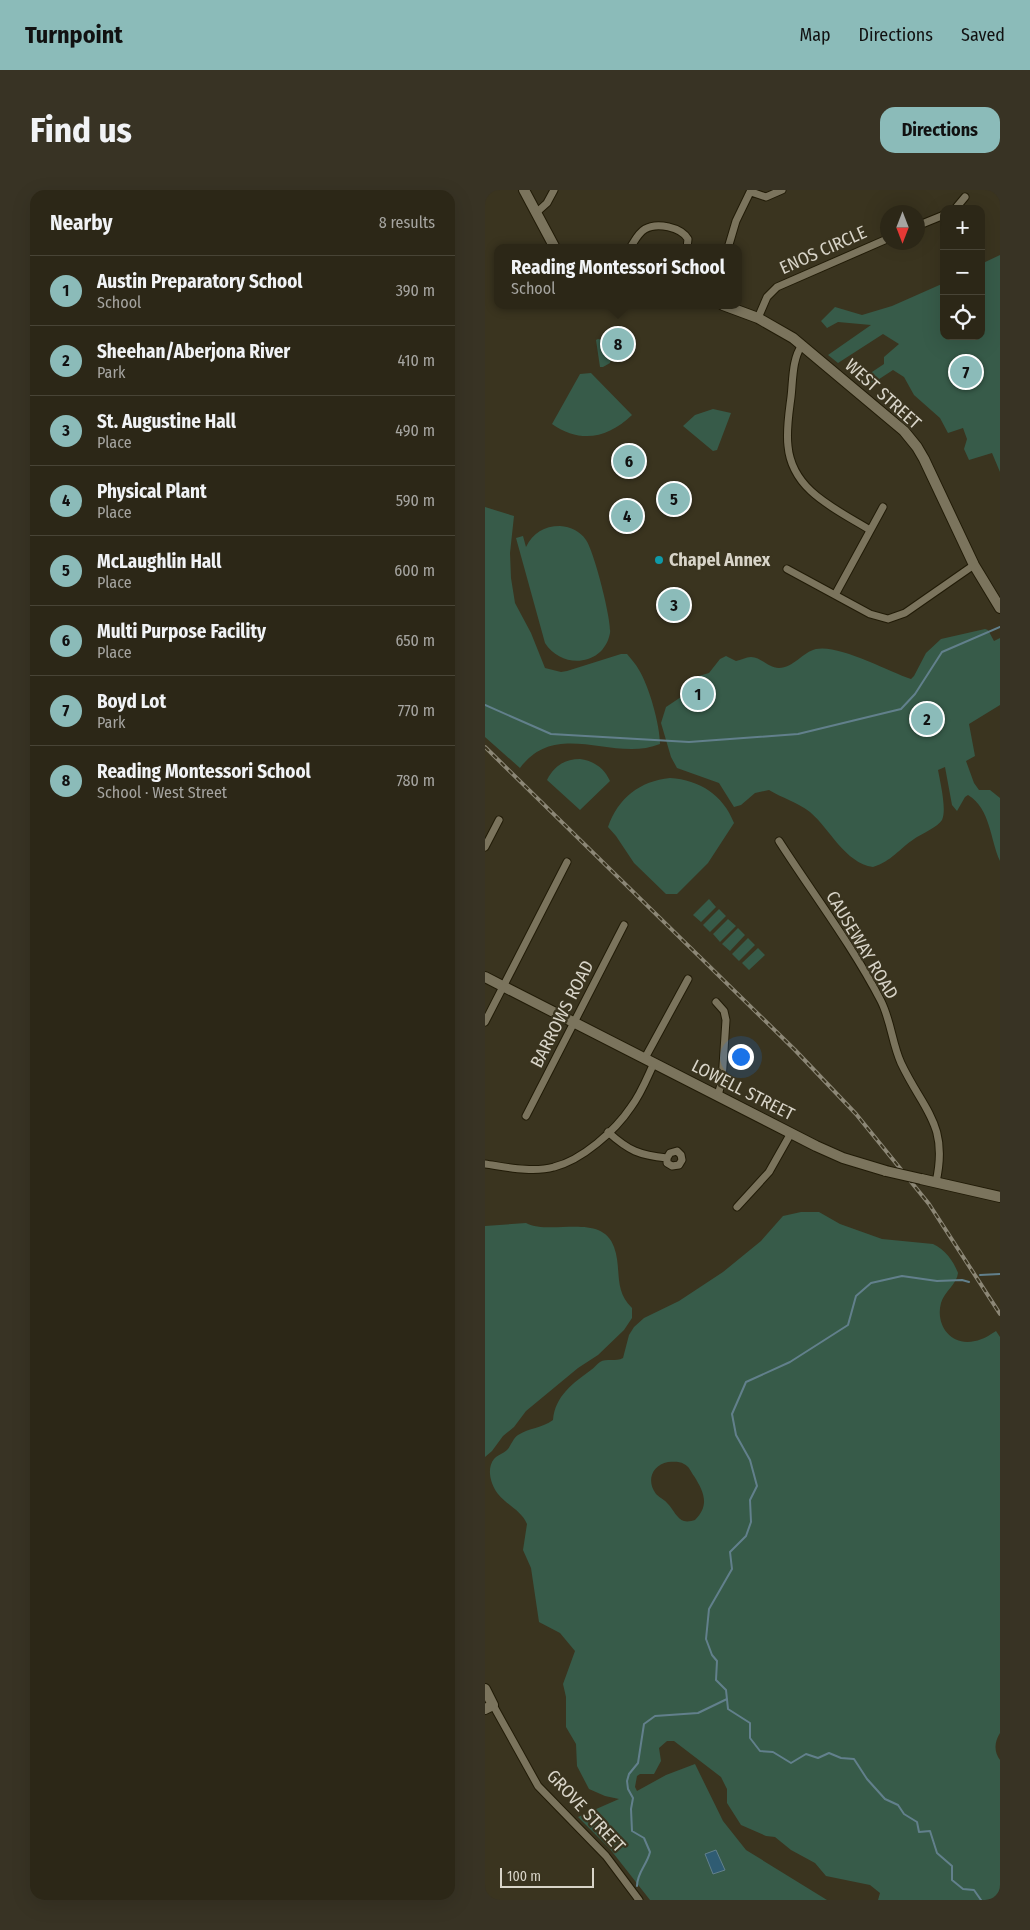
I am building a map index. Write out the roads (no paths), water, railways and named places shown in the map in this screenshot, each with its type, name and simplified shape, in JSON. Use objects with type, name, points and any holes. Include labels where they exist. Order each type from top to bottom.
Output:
[{"type":"main road","points":[[524,190],[553,244]]},
{"type":"main road","name":"WEST STREET","points":[[734,309],[759,318],[803,345],[888,416],[911,439],[927,466],[974,566],[1000,608]]},
{"type":"main road","name":"LOWELL STREET","points":[[485,977],[838,1156],[886,1171],[1000,1196]]},
{"type":"main road","name":"GROVE STREET","points":[[486,1693],[489,1707]]},
{"type":"street","points":[[537,212],[547,203],[554,190]]},
{"type":"street","points":[[730,244],[736,220],[751,191],[762,197],[769,197],[782,190]]},
{"type":"street","points":[[958,205],[965,197]]},
{"type":"street","points":[[925,222],[940,216]]},
{"type":"street","points":[[633,244],[643,231],[649,227],[659,226],[683,232],[689,239],[688,244]]},
{"type":"street","name":"ENOS CIRCLE","points":[[759,318],[767,297],[777,287],[880,242]]},
{"type":"street","points":[[803,345],[796,358],[787,423],[787,446],[791,461],[799,478],[809,491],[870,530]]},
{"type":"street","points":[[835,595],[883,507]]},
{"type":"street","points":[[787,569],[870,614],[882,618],[891,618],[905,613],[974,566]]},
{"type":"street","points":[[485,847],[499,820]]},
{"type":"street","name":"CAUSEWAY ROAD","points":[[779,841],[824,908],[884,1007],[900,1061],[936,1127],[941,1154],[936,1182]]},
{"type":"street","points":[[485,1022],[567,862]]},
{"type":"street","name":"BARROWS ROAD","points":[[526,1116],[624,925]]},
{"type":"street","points":[[485,1164],[534,1169],[553,1168],[577,1157],[608,1132],[631,1107],[688,979]]},
{"type":"street","points":[[716,1002],[723,1010],[726,1018],[722,1081],[718,1095]]},
{"type":"street","points":[[608,1132],[632,1151],[667,1158]]},
{"type":"street","points":[[737,1207],[765,1178],[791,1133]]},
{"type":"street","name":"GROVE STREET","points":[[489,1707],[538,1786],[599,1848],[628,1883],[639,1900]]},
{"type":"water","points":[[716,1850],[725,1870],[713,1874],[705,1854]]},
{"type":"waterway","points":[[485,705],[551,734],[689,742],[798,734],[901,709],[915,694],[942,652],[1000,627]]},
{"type":"waterway","points":[[980,1275],[1000,1274]]},
{"type":"waterway","points":[[969,1282],[962,1280],[937,1281],[902,1276],[871,1283],[856,1296],[848,1325],[790,1362],[746,1382],[732,1414],[736,1435],[750,1460],[757,1486],[750,1500],[751,1522],[746,1536],[730,1552],[732,1569],[709,1609],[706,1639],[712,1655],[717,1661],[716,1680],[726,1690],[728,1709],[750,1723],[750,1738],[760,1751],[773,1752],[791,1763],[806,1754],[818,1758],[829,1753],[841,1758],[854,1759],[867,1779],[885,1799],[898,1805],[904,1814],[917,1822],[919,1832],[930,1831],[937,1853],[952,1866],[952,1880],[963,1889],[974,1890],[981,1900]]},
{"type":"waterway","points":[[637,1886],[637,1881],[650,1852],[644,1838],[632,1831],[631,1809],[633,1798],[628,1789],[627,1781],[629,1774],[638,1763],[644,1724],[655,1716],[698,1713],[727,1699]]},
{"type":"railway","points":[[485,747],[795,1050],[856,1114],[929,1204],[1000,1314]]},
{"type":"place","name":"Reading Montessori School","points":[[618,344]]},
{"type":"place","name":"Boyd Lot","points":[[966,372]]},
{"type":"place","name":"Multi Purpose Facility","points":[[629,461]]},
{"type":"place","name":"McLaughlin Hall","points":[[674,499]]},
{"type":"place","name":"Physical Plant","points":[[627,516]]},
{"type":"place","name":"Chapel Annex","points":[[659,560]]},
{"type":"place","name":"St. Augustine Hall","points":[[674,605]]},
{"type":"place","name":"Austin Preparatory School","points":[[698,694]]},
{"type":"place","name":"Sheehan/Aberjona River","points":[[927,719]]}]
